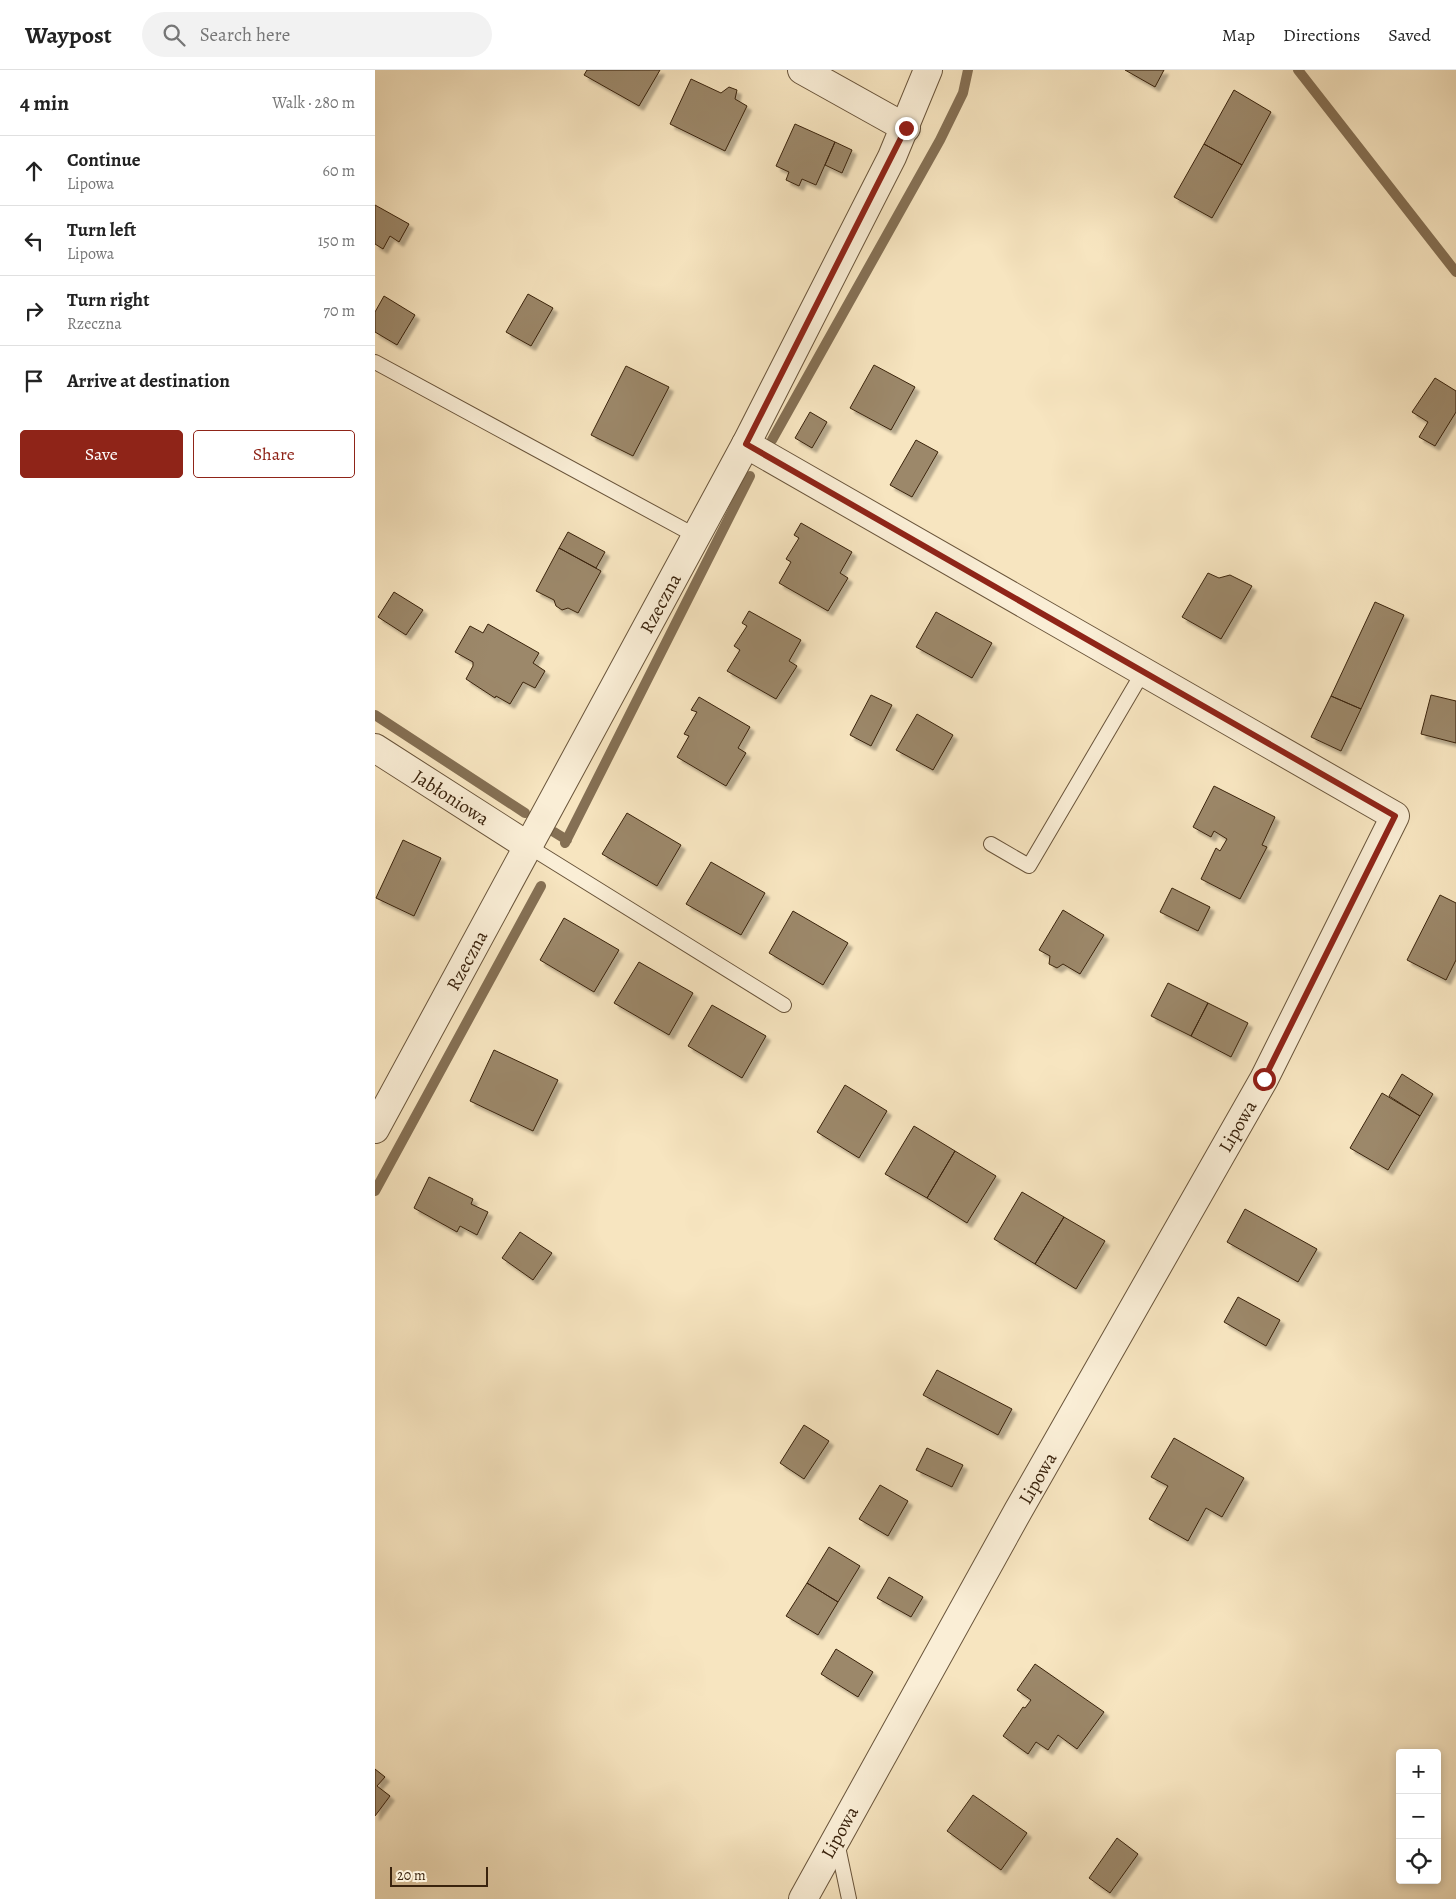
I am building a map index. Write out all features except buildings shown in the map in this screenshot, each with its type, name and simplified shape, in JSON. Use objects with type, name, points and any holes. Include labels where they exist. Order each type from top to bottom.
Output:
[{"type":"street","points":[[802,70],[906,128]]},
{"type":"street","name":"Rzeczna","points":[[375,1129],[746,444],[906,128],[928,70]]},
{"type":"street","name":"Lipowa","points":[[746,444],[1395,816],[1264,1079],[836,1837],[803,1899]]},
{"type":"street","name":"Jabłoniowa","points":[[375,748],[528,846]]},
{"type":"lane","points":[[375,362],[696,536]]},
{"type":"lane","points":[[991,844],[1029,866],[1143,672]]},
{"type":"lane","points":[[528,846],[784,1005]]},
{"type":"lane","points":[[836,1837],[849,1899]]},
{"type":"waterway","points":[[772,440],[940,140],[963,93],[968,70]]},
{"type":"waterway","points":[[1298,70],[1456,272]]},
{"type":"waterway","points":[[565,843],[750,476]]},
{"type":"waterway","points":[[375,715],[525,813]]},
{"type":"waterway","points":[[554,832],[567,840]]},
{"type":"waterway","points":[[375,1191],[541,886]]},
{"type":"route","points":[[906,128],[746,444],[1395,816],[1264,1079]]}]
